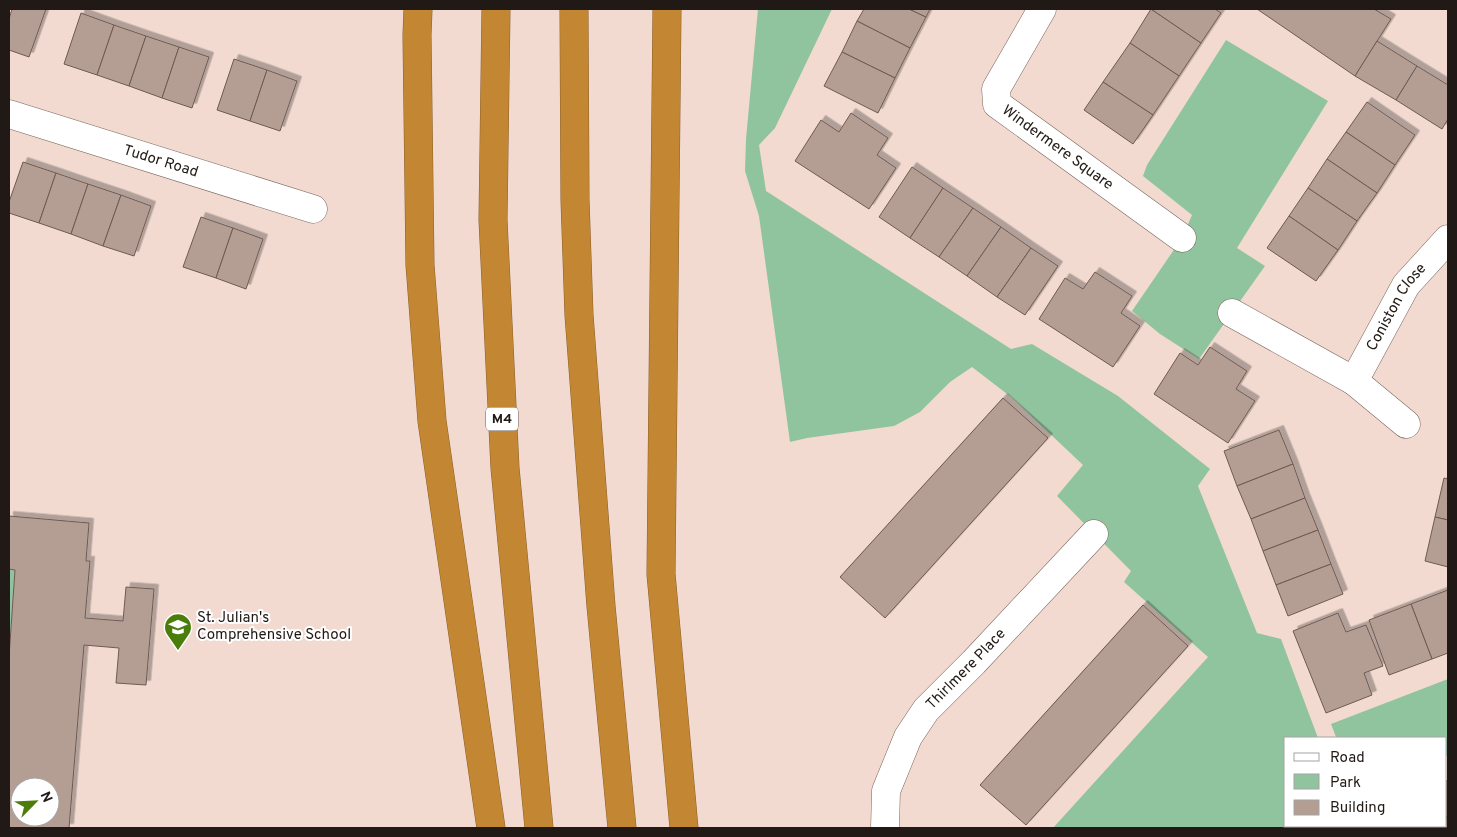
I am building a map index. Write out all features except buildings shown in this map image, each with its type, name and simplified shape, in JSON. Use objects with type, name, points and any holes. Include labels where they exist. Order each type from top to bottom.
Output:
[{"type":"highway","points":[[418,9],[420,265],[432,421],[491,828]]},
{"type":"highway","name":"M4","points":[[496,9],[494,220],[505,468],[539,828]]},
{"type":"highway","points":[[574,9],[575,200],[579,315],[601,606],[622,828]]},
{"type":"highway","points":[[668,9],[662,574],[684,828]]},
{"type":"street","name":"Windermere Square","points":[[1042,9],[996,89],[997,104],[1182,238]]},
{"type":"street","name":"Tudor Road","points":[[9,114],[313,210]]},
{"type":"street","name":"Coniston Close","points":[[1354,381],[1406,285],[1448,239]]},
{"type":"street","points":[[1232,313],[1354,381],[1406,424]]},
{"type":"street","name":"Thirlmere Place","points":[[885,828],[886,791],[908,737],[926,710],[974,662],[1094,534]]},
{"type":"green space","points":[[758,9],[832,9],[775,128],[759,145],[766,191],[1011,349],[1032,344],[1118,396],[1210,469],[1198,486],[1257,633],[1281,639],[1318,737],[1284,737],[1284,827],[1355,828],[1053,828],[1208,657],[1124,582],[1131,571],[1057,496],[1083,465],[1011,397],[972,367],[950,382],[920,412],[894,426],[790,442],[759,216],[745,171],[746,139]]},
{"type":"green space","points":[[1226,40],[1328,101],[1237,248],[1265,266],[1199,359],[1160,334],[1132,311],[1182,238],[1192,215],[1143,176],[1147,165]]},
{"type":"green space","points":[[9,569],[15,570],[9,657]]},
{"type":"green space","points":[[1448,679],[1447,756],[1447,737],[1336,737],[1331,724]]},
{"type":"place","name":"St. Julian's Comprehensive School","points":[[178,651]]}]
